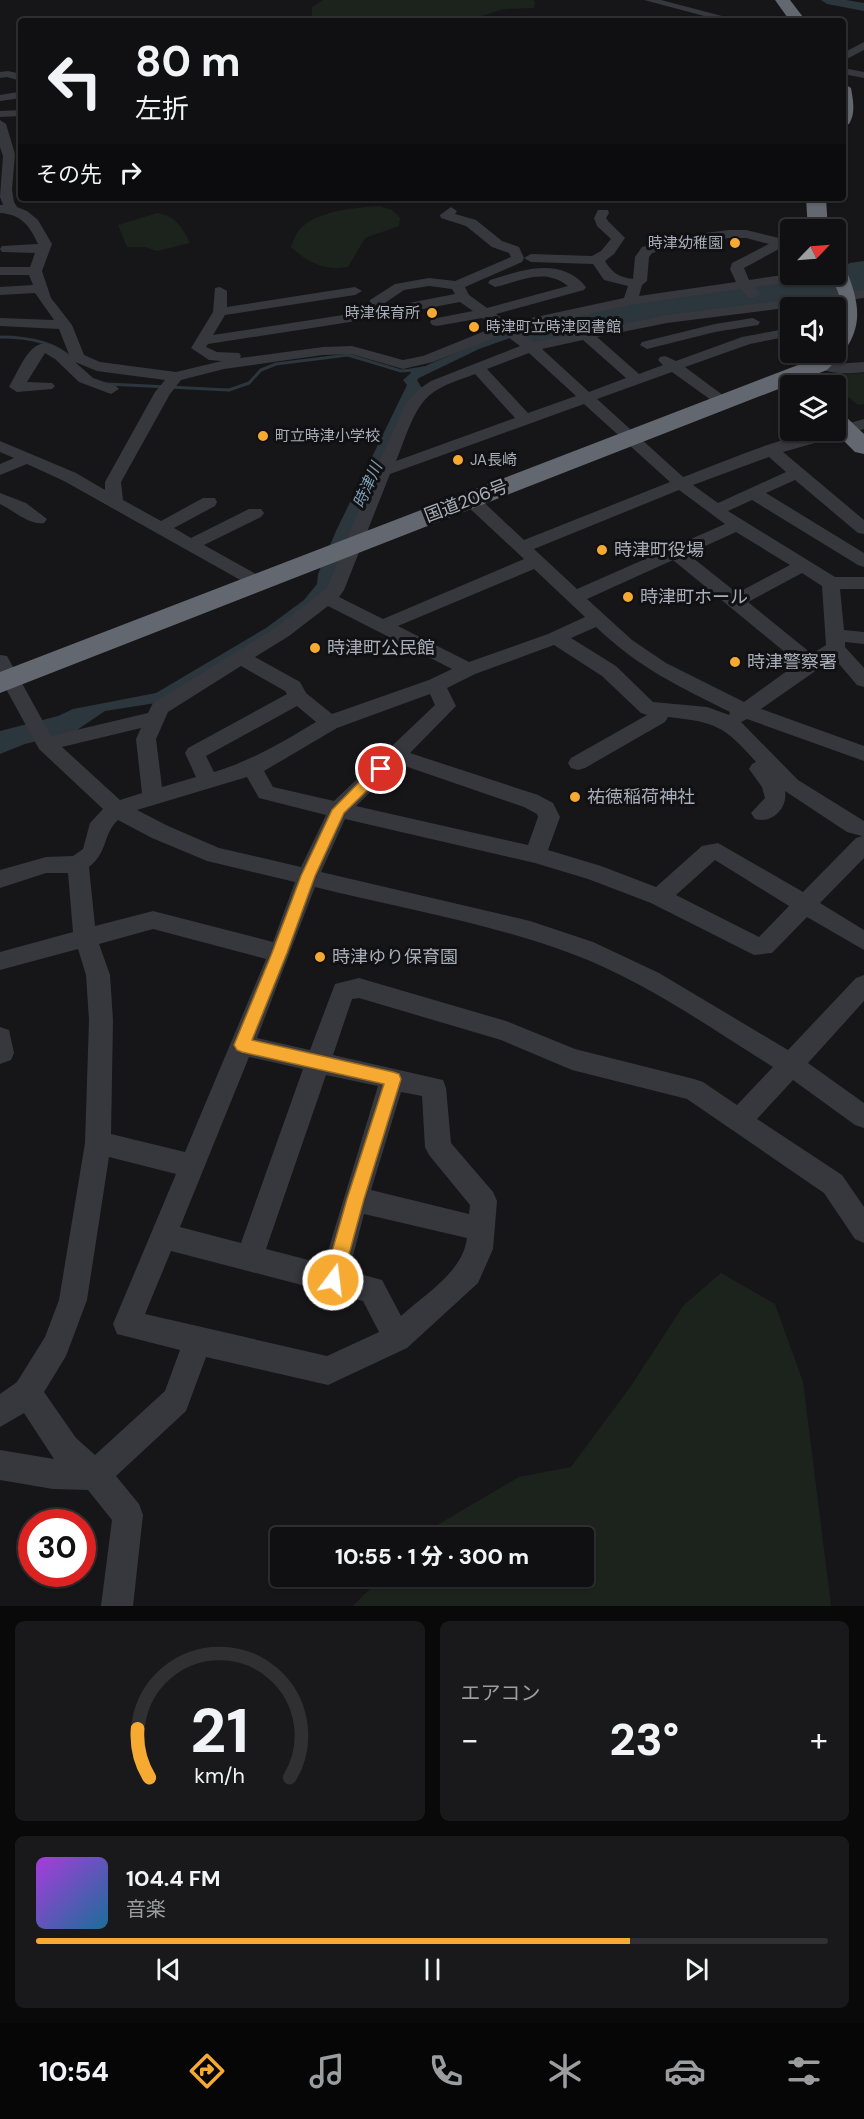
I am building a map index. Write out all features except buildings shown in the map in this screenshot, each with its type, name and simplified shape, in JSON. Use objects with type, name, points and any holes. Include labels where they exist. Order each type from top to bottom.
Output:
[{"type":"highway","points":[[782,0],[796,18]]},
{"type":"highway","points":[[815,219],[816,201]]},
{"type":"highway","name":"国道206号","points":[[846,284],[858,295],[859,323],[855,336],[846,347]]},
{"type":"highway","name":"国道206号","points":[[800,375],[810,363]]},
{"type":"highway","name":"国道206号","points":[[3,675],[315,560],[723,402],[780,385]]},
{"type":"highway","points":[[848,424],[864,447]]},
{"type":"street","points":[[649,0],[720,18]]},
{"type":"street","points":[[846,42],[864,45]]},
{"type":"street","points":[[846,56],[864,45]]},
{"type":"street","points":[[846,72],[864,75]]},
{"type":"street","points":[[0,75],[18,77]]},
{"type":"street","points":[[0,98],[18,95]]},
{"type":"street","points":[[0,114],[18,113]]},
{"type":"street","points":[[1,132],[10,161],[3,193],[5,208],[21,211],[35,224],[45,244],[35,271],[40,289],[44,299],[64,325],[78,358],[86,363],[169,384],[224,365],[323,351],[363,352],[403,365],[428,359],[507,328],[630,301],[780,279]]},
{"type":"street","points":[[451,211],[446,215],[471,223],[497,244],[514,250],[518,256]]},
{"type":"street","points":[[518,256],[597,260],[609,253],[618,238],[602,223],[600,218],[603,213]]},
{"type":"street","points":[[615,243],[647,250],[722,233],[780,239]]},
{"type":"street","points":[[780,243],[737,266],[736,269],[744,284],[780,321]]},
{"type":"street","points":[[7,249],[44,249]]},
{"type":"street","points":[[630,301],[636,283],[640,281],[642,257],[647,250]]},
{"type":"street","points":[[201,341],[376,314],[460,291],[484,273],[515,261],[518,256]]},
{"type":"street","points":[[597,260],[609,277],[636,283]]},
{"type":"street","points":[[400,270],[460,291],[531,347],[680,483],[737,525],[831,583],[864,583]]},
{"type":"street","points":[[437,322],[485,313],[579,287],[566,275],[542,270],[501,285],[484,273]]},
{"type":"street","points":[[0,271],[35,271]]},
{"type":"street","points":[[376,314],[375,303],[400,286],[413,283],[440,283]]},
{"type":"street","points":[[0,291],[40,289]]},
{"type":"street","points":[[205,300],[356,291]]},
{"type":"street","points":[[153,797],[146,739],[160,708],[282,632],[335,590],[383,471],[414,403],[424,392],[436,384],[531,347],[668,319],[858,295]]},
{"type":"street","points":[[220,300],[198,348],[208,355],[220,358],[315,347],[323,351]]},
{"type":"street","points":[[647,345],[715,328],[778,319]]},
{"type":"street","points":[[0,322],[64,325]]},
{"type":"street","points":[[628,328],[673,367],[723,402]]},
{"type":"street","points":[[586,335],[636,380]]},
{"type":"street","points":[[383,471],[747,340],[780,335]]},
{"type":"street","points":[[47,386],[17,387],[35,353],[43,347],[58,351],[84,379],[95,385],[111,389]]},
{"type":"street","points":[[826,363],[845,369],[864,367]]},
{"type":"street","points":[[478,369],[526,420]]},
{"type":"street","points":[[115,502],[113,482],[169,384]]},
{"type":"street","points":[[522,547],[680,483],[848,424]]},
{"type":"street","points":[[0,446],[115,502],[256,582]]},
{"type":"street","points":[[770,450],[864,529]]},
{"type":"street","points":[[0,470],[28,458]]},
{"type":"street","points":[[716,510],[796,473]]},
{"type":"street","points":[[753,493],[864,561]]},
{"type":"street","points":[[0,498],[38,519]]},
{"type":"street","points":[[470,499],[625,644],[737,717],[741,732],[777,772],[797,790],[855,826],[864,829]]},
{"type":"street","points":[[161,528],[209,502]]},
{"type":"street","points":[[191,545],[255,513]]},
{"type":"street","points":[[575,597],[737,525]]},
{"type":"street","points":[[676,553],[811,663]]},
{"type":"street","points":[[382,626],[536,561]]},
{"type":"street","points":[[736,601],[802,566]]},
{"type":"street","points":[[831,583],[835,641],[864,680]]},
{"type":"street","points":[[327,598],[468,669]]},
{"type":"street","points":[[0,879],[46,865],[78,864],[92,853],[101,823],[116,808],[252,768],[273,758],[330,723],[360,710],[436,685],[468,669],[555,638],[598,619]]},
{"type":"street","points":[[555,638],[609,671],[648,708],[737,717],[864,754]]},
{"type":"street","points":[[737,717],[811,663],[835,641],[864,638]]},
{"type":"street","points":[[242,658],[293,687],[298,697],[330,723]]},
{"type":"street","points":[[3,675],[46,744],[116,808],[160,832],[215,855],[531,930],[585,949],[651,980],[791,1065],[864,1117]]},
{"type":"street","points":[[242,1045],[317,1064],[434,1088],[438,1147],[484,1202],[479,1249],[468,1274],[397,1338],[328,1371],[127,1324],[193,1166],[242,1045],[280,953],[308,876],[339,810],[446,706],[436,685]]},
{"type":"street","points":[[208,782],[195,753],[298,697]]},
{"type":"street","points":[[578,763],[658,717],[660,711]]},
{"type":"street","points":[[46,744],[155,718]]},
{"type":"street","points":[[395,755],[531,801],[546,809],[549,817],[535,855]]},
{"type":"street","points":[[762,756],[752,760],[767,778],[776,795],[776,803],[762,813]]},
{"type":"street","points":[[252,768],[266,793],[535,855],[593,872],[659,897],[754,946],[764,946],[864,844]]},
{"type":"street","points":[[659,897],[710,852],[718,851],[864,941]]},
{"type":"street","points":[[0,1412],[27,1392],[56,1346],[73,1300],[98,1143],[101,1020],[98,975],[85,938],[78,864]]},
{"type":"street","points":[[0,961],[153,920],[280,953]]},
{"type":"street","points":[[740,1120],[864,985]]},
{"type":"street","points":[[249,1259],[343,991],[359,988],[506,1031],[572,1059],[694,1090],[833,1184],[864,1230]]},
{"type":"street","points":[[0,1036],[2,1053],[0,1053]]},
{"type":"street","points":[[333,1280],[355,1199],[393,1079]]},
{"type":"street","points":[[98,1143],[193,1166]]},
{"type":"street","points":[[355,1199],[481,1229]]},
{"type":"street","points":[[164,1236],[372,1290],[397,1338]]},
{"type":"street","points":[[0,1465],[53,1474],[95,1475],[177,1401],[198,1339]]},
{"type":"street","points":[[27,1392],[65,1449],[95,1475],[128,1515],[117,1606]]},
{"type":"shaded area","points":[[323,0],[533,0],[535,2],[534,8],[504,9],[475,18],[312,18],[312,7]]},
{"type":"shaded area","points":[[379,206],[392,210],[400,218],[399,226],[365,238],[348,267],[324,267],[304,257],[291,247],[299,230],[316,218],[337,211]]},
{"type":"shaded area","points":[[157,213],[164,214],[178,223],[190,243],[157,251],[145,247],[127,247],[118,225]]},
{"type":"shaded area","points":[[864,373],[864,404],[858,405],[846,395],[846,375],[837,375]]},
{"type":"shaded area","points":[[721,1273],[775,1304],[803,1382],[831,1606],[353,1606],[372,1587],[594,1587],[594,1527],[434,1527],[519,1477],[571,1467],[631,1386],[683,1306]]},
{"type":"water","name":"時津川","points":[[864,261],[864,291],[826,297],[780,297],[780,304],[536,343],[510,338],[479,349],[419,378],[417,380],[423,390],[331,589],[305,612],[156,703],[105,711],[74,732],[25,744],[0,754],[0,731],[58,716],[73,709],[156,693],[266,628],[304,600],[317,584],[318,574],[336,531],[407,385],[403,380],[411,373],[409,369],[425,366],[502,333],[648,300],[780,282],[780,285],[846,285],[846,265]]},
{"type":"waterway","points":[[827,0],[864,7]]},
{"type":"waterway","points":[[0,337],[39,341],[57,348],[72,359]]},
{"type":"waterway","points":[[107,384],[229,390],[249,383],[261,370],[276,364],[348,355],[401,371],[414,370]]},
{"type":"place","name":"時津幼稚園","points":[[735,243]]},
{"type":"place","name":"時津保育所","points":[[432,313]]},
{"type":"place","name":"時津町立時津図書館","points":[[474,327]]},
{"type":"place","name":"町立時津小学校","points":[[263,436]]},
{"type":"place","name":"JA長崎","points":[[458,460]]},
{"type":"place","name":"時津町役場","points":[[602,550]]},
{"type":"place","name":"時津町ホール","points":[[628,597]]},
{"type":"place","name":"時津町公民館","points":[[315,648]]},
{"type":"place","name":"時津警察署","points":[[735,662]]},
{"type":"place","name":"祐徳稲荷神社","points":[[575,797]]},
{"type":"place","name":"時津ゆり保育園","points":[[320,957]]},
{"type":"route","points":[[333,1280],[355,1199],[393,1079],[317,1064],[242,1045],[280,953],[308,876],[339,810],[381,769]]}]
